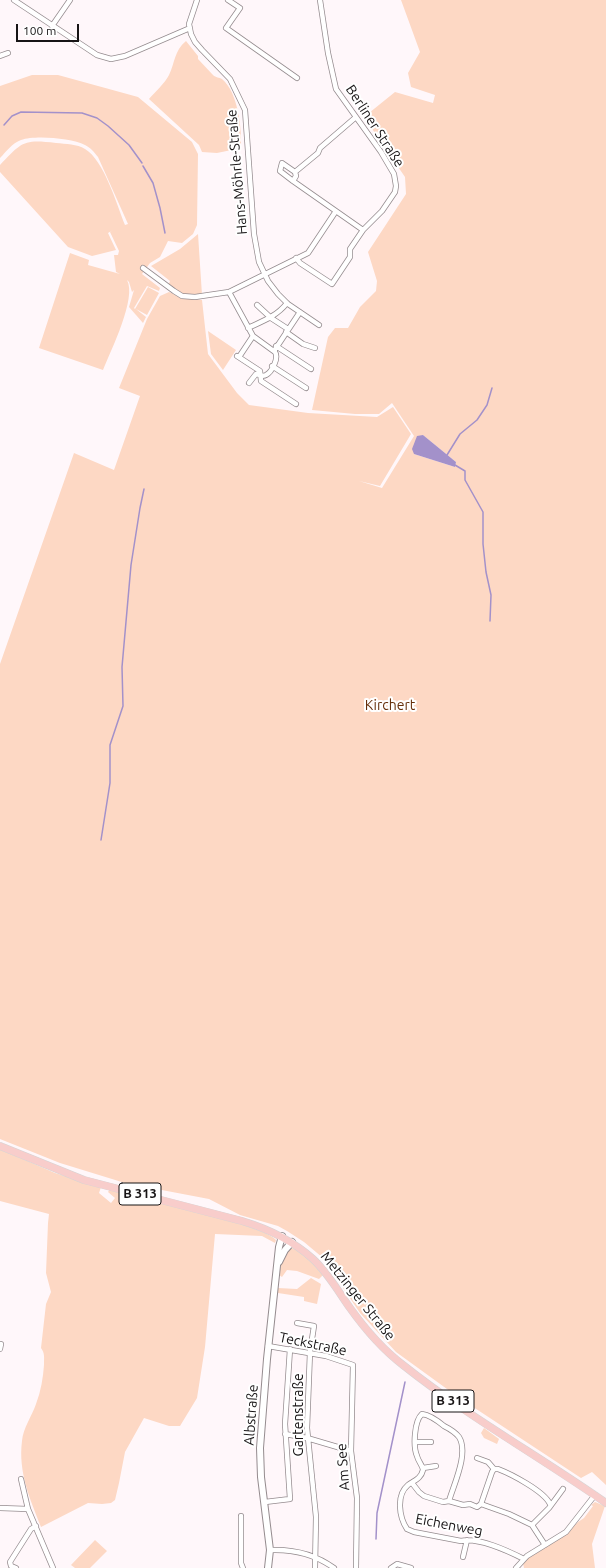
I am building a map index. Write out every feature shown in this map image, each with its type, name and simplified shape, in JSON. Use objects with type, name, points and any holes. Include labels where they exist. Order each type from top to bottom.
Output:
[{"type":"main road","name":"Metzinger Straße","points":[[0,1146],[84,1180],[261,1226],[282,1236],[292,1242],[319,1265],[367,1330],[395,1359],[495,1430],[595,1495]]},
{"type":"main road","name":"B 313","points":[[595,1495],[606,1503]]},
{"type":"street","points":[[14,0],[97,55],[111,59],[125,56],[190,28],[191,14],[197,0]]},
{"type":"street","points":[[52,26],[70,0]]},
{"type":"street","points":[[228,0],[240,8],[226,28],[297,78]]},
{"type":"street","name":"Berliner Straße","points":[[296,258],[300,263],[331,284],[350,257],[350,249],[363,230],[382,211],[395,192],[396,186],[394,174],[336,89],[328,52],[320,0]]},
{"type":"street","name":"Hans-Möhrle-Straße","points":[[190,28],[195,42],[230,79],[245,110],[254,244],[264,274],[278,294],[287,303],[319,325]]},
{"type":"street","points":[[0,56],[8,53]]},
{"type":"street","points":[[295,172],[318,153],[320,148],[356,117]]},
{"type":"street","points":[[295,172],[281,164],[280,171],[363,230]]},
{"type":"street","points":[[293,181],[296,176],[295,172]]},
{"type":"street","points":[[143,268],[182,296],[195,297],[229,292],[308,253],[336,211]]},
{"type":"street","points":[[229,292],[253,336],[287,354],[310,370]]},
{"type":"street","points":[[248,328],[271,318],[287,303]]},
{"type":"street","points":[[257,305],[305,345],[315,348]]},
{"type":"street","points":[[249,383],[256,374],[263,376],[267,375],[277,357],[275,348],[300,312]]},
{"type":"street","points":[[253,336],[238,356],[259,371],[261,381],[296,404]]},
{"type":"street","points":[[272,366],[306,388]]},
{"type":"street","name":"Albstraße","points":[[268,1568],[270,1550],[260,1462],[260,1448],[268,1346],[279,1247],[282,1236]]},
{"type":"street","name":"Albstraße","points":[[278,1264],[285,1250],[292,1242]]},
{"type":"street","name":"Gartenstraße","points":[[297,1323],[314,1326],[310,1352],[307,1438],[316,1517],[316,1557],[314,1568]]},
{"type":"street","name":"Teckstraße","points":[[268,1346],[310,1352],[331,1357],[353,1365]]},
{"type":"street","points":[[265,1502],[290,1499],[285,1434],[290,1349]]},
{"type":"street","name":"Am See","points":[[353,1365],[351,1451],[356,1498],[356,1568]]},
{"type":"street","points":[[412,1483],[420,1476],[423,1468],[416,1454],[417,1423],[422,1414],[428,1415],[454,1432],[460,1439],[463,1449],[462,1459],[449,1501]]},
{"type":"street","points":[[285,1434],[307,1438],[351,1451]]},
{"type":"street","points":[[416,1442],[431,1442]]},
{"type":"street","points":[[477,1458],[488,1462],[494,1469],[498,1469],[524,1482],[550,1504]]},
{"type":"street","points":[[423,1468],[436,1466]]},
{"type":"street","points":[[481,1504],[494,1469]]},
{"type":"street","points":[[21,1479],[28,1509],[53,1568]]},
{"type":"street","name":"Eichenweg","points":[[521,1564],[501,1547],[414,1532],[407,1529],[402,1514],[400,1501],[404,1489],[412,1483],[424,1496],[443,1502],[449,1501],[463,1505],[470,1504],[477,1507],[481,1504],[532,1525]]},
{"type":"street","points":[[546,1545],[532,1525],[549,1508],[550,1504],[563,1489]]},
{"type":"street","points":[[516,1568],[570,1528],[595,1495]]},
{"type":"street","points":[[0,1508],[28,1509]]},
{"type":"street","points":[[241,1516],[241,1563],[243,1568]]},
{"type":"street","points":[[16,1568],[11,1566],[10,1562],[31,1529],[36,1526]]},
{"type":"street","points":[[463,1557],[467,1540]]},
{"type":"street","points":[[270,1550],[292,1550],[316,1557],[334,1568]]},
{"type":"street","points":[[391,1568],[397,1564],[411,1568]]},
{"type":"green space","name":"Kirchert","points":[[401,0],[606,0],[606,1485],[592,1472],[581,1478],[458,1397],[396,1352],[360,1313],[335,1276],[335,1268],[304,1242],[287,1231],[278,1226],[240,1215],[209,1199],[125,1183],[60,1163],[0,1139],[0,664],[74,453],[114,470],[140,396],[119,388],[147,319],[160,296],[169,292],[181,297],[202,300],[208,354],[237,393],[249,405],[308,413],[377,417],[393,407],[411,434],[380,486],[359,481],[382,488],[414,436],[392,403],[379,414],[355,414],[312,410],[328,337],[335,328],[348,328],[360,307],[376,291],[377,281],[368,252],[406,194],[405,177],[364,117],[395,92],[433,103],[435,95],[411,87],[408,73],[420,52]],"holes":[[[423,435],[456,462],[455,467],[414,454]]]},
{"type":"green space","points":[[186,41],[198,56],[198,59],[214,76],[222,79],[232,93],[240,121],[241,148],[217,153],[202,152],[199,145],[149,99],[167,78],[179,49]]},
{"type":"green space","points":[[32,75],[58,75],[138,97],[192,142],[198,154],[197,225],[193,234],[182,243],[168,241],[160,257],[150,263],[142,274],[160,288],[159,291],[147,286],[134,308],[135,309],[148,287],[159,293],[147,315],[136,309],[146,317],[143,323],[129,307],[134,290],[132,292],[127,280],[129,299],[126,311],[103,370],[39,348],[70,253],[89,260],[88,265],[120,274],[116,272],[114,255],[118,255],[119,251],[110,232],[113,230],[108,233],[116,250],[92,256],[68,247],[0,172],[0,165],[13,151],[30,142],[67,144],[82,147],[92,155],[104,173],[125,225],[128,224],[98,157],[85,145],[62,139],[27,138],[15,143],[0,158],[0,86]]},
{"type":"green space","points":[[198,234],[202,295],[183,294],[168,286],[170,281],[151,266],[180,249]]},
{"type":"green space","points":[[208,331],[236,350],[223,370],[211,354]]},
{"type":"green space","points":[[0,1149],[55,1173],[101,1187],[99,1193],[111,1203],[115,1198],[108,1192],[110,1189],[225,1219],[267,1234],[276,1240],[275,1243],[262,1236],[215,1234],[205,1347],[197,1398],[180,1426],[169,1426],[144,1418],[125,1452],[115,1500],[111,1503],[102,1504],[88,1503],[41,1527],[23,1474],[21,1452],[24,1431],[38,1399],[43,1375],[44,1356],[41,1348],[46,1304],[51,1292],[46,1273],[49,1214],[0,1201]]},
{"type":"green space","points":[[290,1248],[300,1251],[323,1275],[319,1279],[297,1271],[287,1270],[282,1277],[279,1275],[281,1264]]},
{"type":"green space","points":[[311,1278],[321,1284],[317,1304],[304,1301],[304,1297],[278,1293],[278,1288],[297,1289]]},
{"type":"green space","points":[[484,1428],[499,1439],[497,1444],[484,1438],[481,1433]]},
{"type":"green space","points":[[595,1502],[605,1506],[592,1544],[595,1568],[524,1568],[523,1563],[528,1558],[562,1537],[584,1518],[593,1506],[591,1505]]},
{"type":"green space","points":[[95,1540],[107,1551],[90,1568],[75,1568],[71,1565]]},
{"type":"shaded area","points":[[423,435],[456,462],[455,467],[414,454],[412,449],[417,436]]},
{"type":"waterway","points":[[4,125],[12,116],[21,112],[82,113],[97,118],[108,126],[129,145],[142,163]]},
{"type":"waterway","points":[[143,166],[153,183],[165,233]]},
{"type":"waterway","points":[[447,455],[460,434],[477,420],[487,405],[492,388]]},
{"type":"waterway","points":[[455,465],[465,471],[465,480],[483,512],[483,544],[486,572],[491,595],[490,621]]},
{"type":"waterway","points":[[101,840],[110,783],[110,745],[123,706],[122,667],[131,565],[144,489]]},
{"type":"waterway","points":[[376,1539],[377,1513],[405,1382]]}]
